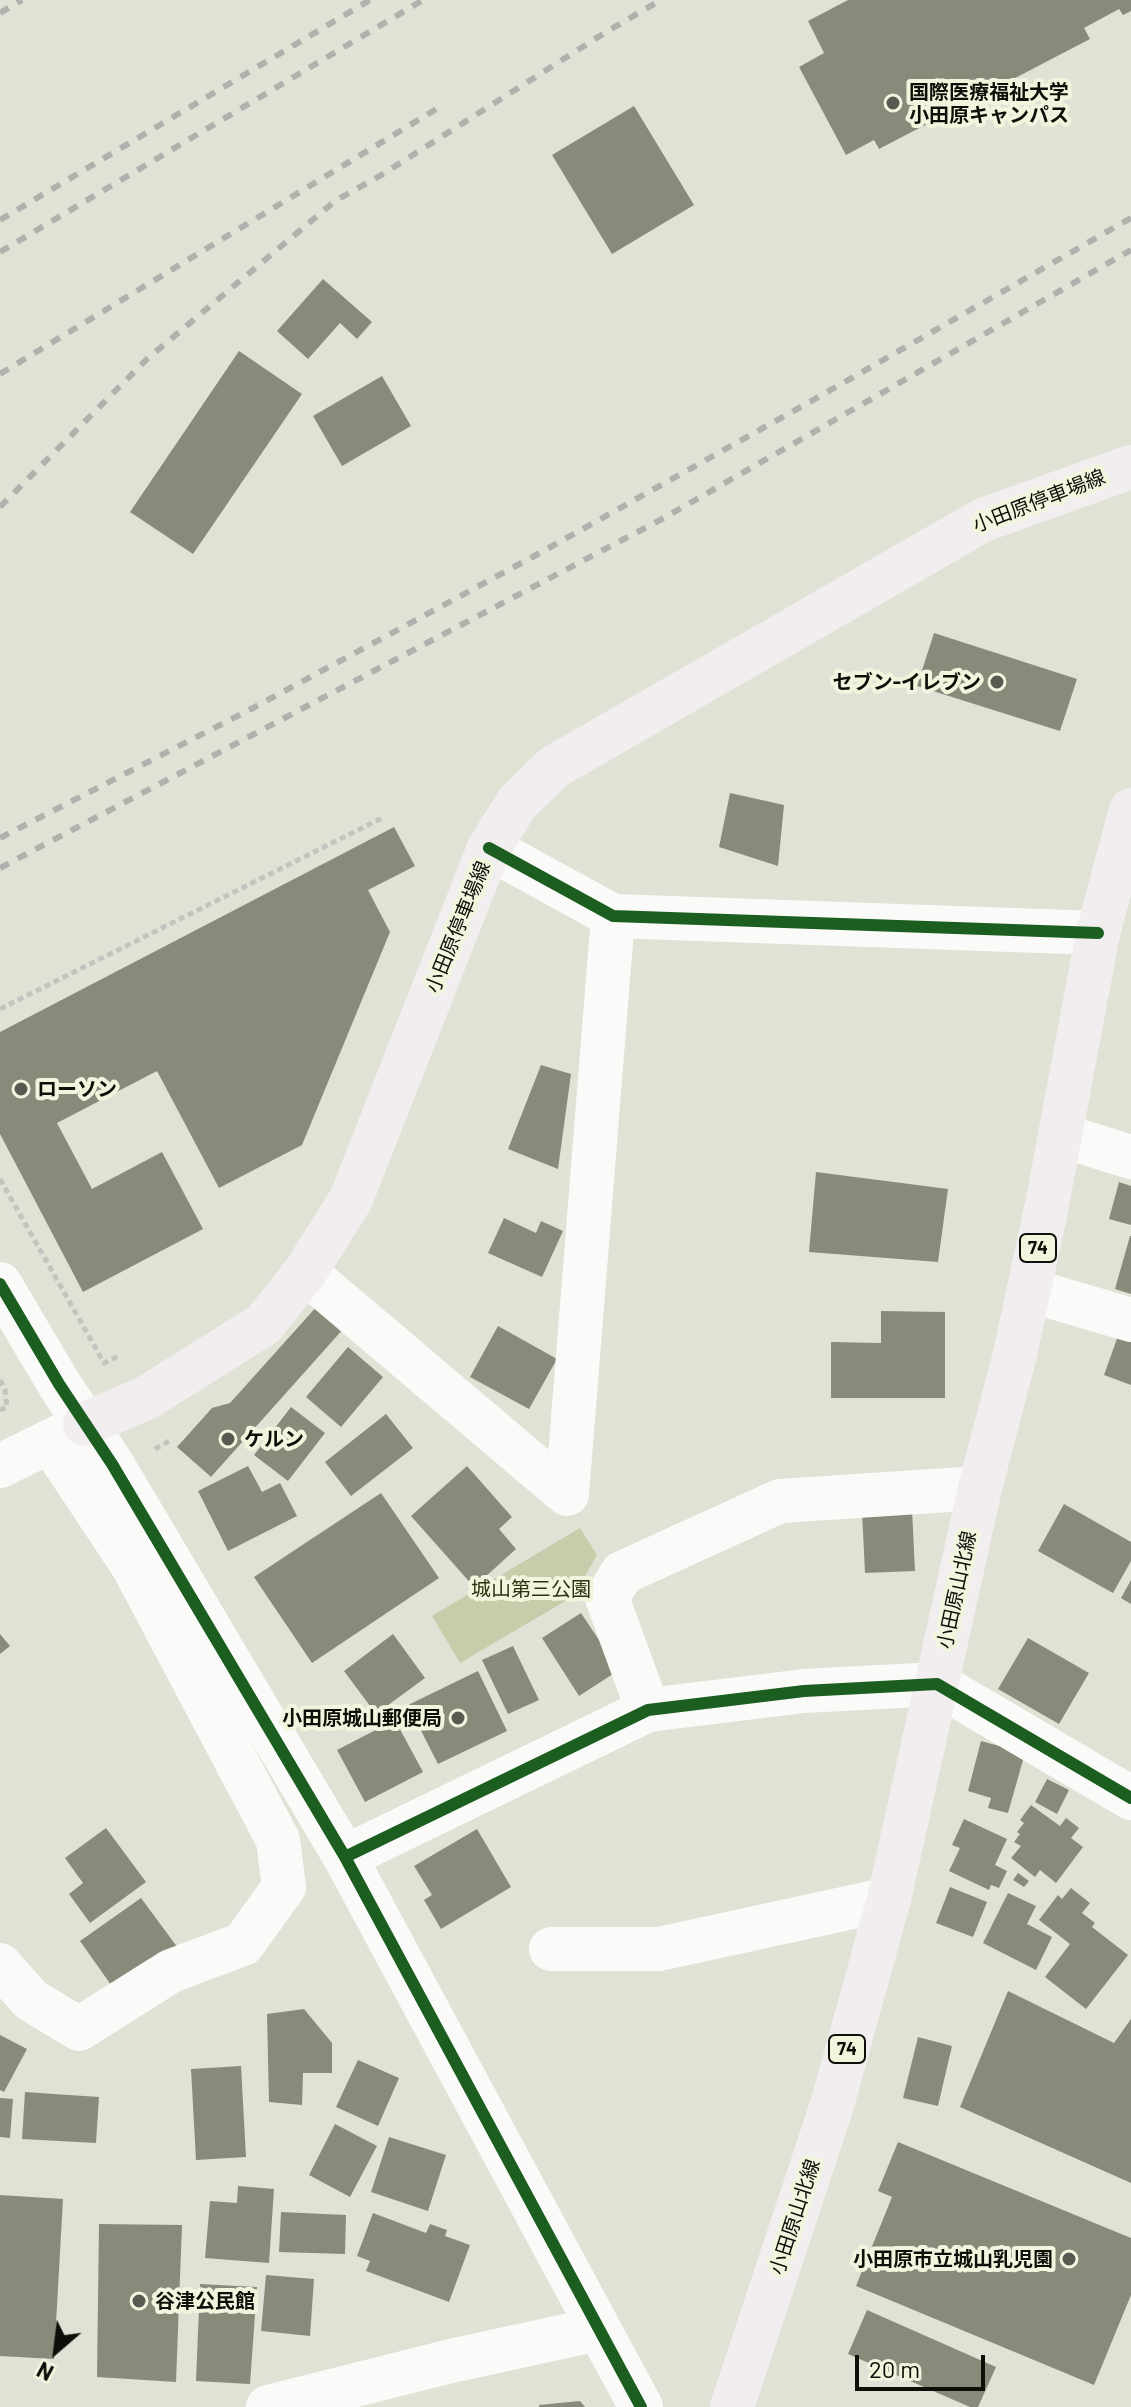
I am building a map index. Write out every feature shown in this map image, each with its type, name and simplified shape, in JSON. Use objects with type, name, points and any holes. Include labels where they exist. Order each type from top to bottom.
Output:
[{"type":"main road","name":"小田原停車場線","points":[[67,1433],[146,1398],[264,1324],[305,1272],[351,1199],[489,848],[517,803],[554,767],[983,520],[1131,467]]},
{"type":"main road","name":"小田原山北線","points":[[732,2407],[832,2105],[889,1899],[980,1488],[1029,1290],[1098,933],[1131,810]]},
{"type":"street","points":[[489,848],[613,916],[1098,933]]},
{"type":"street","points":[[305,1272],[567,1494],[613,916]]},
{"type":"street","points":[[1060,1135],[1131,1157]]},
{"type":"street","points":[[0,1284],[67,1433],[133,1566],[278,1840],[284,1887],[243,1944],[171,1971],[79,2029],[31,2000],[0,1965]]},
{"type":"street","points":[[1029,1290],[1131,1320]]},
{"type":"street","points":[[0,1466],[67,1433]]},
{"type":"street","points":[[67,1433],[120,1478],[345,1857],[641,2407]]},
{"type":"street","points":[[648,1710],[607,1598],[622,1573],[780,1501],[980,1488]]},
{"type":"street","points":[[345,1857],[648,1710],[804,1691],[937,1684],[1131,1798]]},
{"type":"street","points":[[551,1949],[659,1949],[889,1899]]},
{"type":"street","points":[[268,2407],[451,2361],[598,2329]]},
{"type":"path","points":[[0,1009],[384,817]]},
{"type":"path","points":[[0,1179],[104,1363],[121,1355]]},
{"type":"path","points":[[0,1380],[7,1407],[0,1410]]},
{"type":"path","points":[[153,1449],[171,1440]]},
{"type":"green space","name":"城山第三公園","points":[[580,1528],[597,1555],[574,1596],[460,1663],[432,1616]]},
{"type":"building","name":"国際医療福祉大学 小田原キャンパス","points":[[848,0],[1131,0],[1131,11],[1123,15],[1119,9],[1084,28],[1090,39],[879,149],[874,140],[846,155],[799,67],[824,53],[808,21]]},
{"type":"building","points":[[634,106],[694,205],[612,254],[552,155]]},
{"type":"building","points":[[323,279],[372,322],[357,339],[340,323],[308,359],[277,331]]},
{"type":"building","points":[[239,351],[302,394],[193,554],[130,512]]},
{"type":"building","points":[[382,376],[411,426],[342,466],[313,416]]},
{"type":"building","name":"セブン-イレブン","points":[[934,633],[1077,679],[1060,731],[917,686]]},
{"type":"building","points":[[730,793],[784,805],[778,866],[719,847]]},
{"type":"building","points":[[394,827],[415,866],[368,890],[390,932],[302,1145],[219,1188],[157,1071],[57,1123],[92,1189],[162,1152],[203,1229],[83,1292],[0,1134],[0,1032]]},
{"type":"building","points":[[541,1065],[571,1074],[558,1169],[508,1149]]},
{"type":"building","points":[[816,1172],[948,1189],[938,1262],[809,1252]]},
{"type":"building","points":[[1119,1182],[1131,1186],[1131,1225],[1109,1219]]},
{"type":"building","points":[[504,1218],[536,1233],[541,1221],[563,1231],[542,1277],[488,1253]]},
{"type":"building","points":[[1131,1236],[1131,1294],[1115,1289]]},
{"type":"building","points":[[327,1295],[353,1318],[211,1477],[177,1447],[212,1408],[230,1403]]},
{"type":"building","points":[[881,1311],[945,1312],[945,1398],[831,1398],[831,1342],[881,1343]]},
{"type":"building","points":[[498,1326],[557,1359],[529,1409],[470,1377]]},
{"type":"building","points":[[1119,1333],[1131,1338],[1131,1385],[1104,1375]]},
{"type":"building","points":[[348,1347],[383,1377],[341,1427],[306,1397]]},
{"type":"building","points":[[291,1407],[325,1433],[288,1481],[254,1455]]},
{"type":"building","points":[[386,1414],[413,1448],[351,1496],[325,1462]]},
{"type":"building","points":[[248,1466],[262,1492],[280,1483],[297,1516],[228,1551],[198,1491]]},
{"type":"building","points":[[467,1466],[512,1517],[499,1529],[516,1549],[474,1587],[411,1516]]},
{"type":"building","points":[[381,1493],[439,1578],[312,1663],[254,1577]]},
{"type":"building","points":[[1064,1504],[1131,1542],[1131,1561],[1113,1593],[1038,1551]]},
{"type":"building","points":[[912,1509],[915,1571],[865,1573],[862,1512]]},
{"type":"building","points":[[1131,1580],[1131,1604],[1121,1598]]},
{"type":"building","points":[[581,1613],[619,1670],[579,1696],[542,1638]]},
{"type":"building","points":[[0,1634],[10,1646],[0,1654]]},
{"type":"building","points":[[393,1634],[425,1678],[376,1714],[344,1671]]},
{"type":"building","points":[[1028,1638],[1089,1673],[1059,1724],[998,1689]]},
{"type":"building","points":[[513,1646],[539,1700],[508,1714],[482,1660]]},
{"type":"building","name":"小田原城山郵便局","points":[[478,1671],[507,1731],[438,1764],[408,1705]]},
{"type":"building","points":[[395,1720],[423,1772],[365,1802],[337,1750]]},
{"type":"building","points":[[981,1741],[1025,1753],[1008,1813],[988,1808],[991,1798],[968,1791]]},
{"type":"building","points":[[1047,1779],[1069,1790],[1057,1814],[1035,1802]]},
{"type":"building","points":[[1031,1805],[1060,1826],[1066,1818],[1079,1828],[1071,1838],[1083,1847],[1056,1883],[1040,1870],[1035,1877],[1011,1858],[1021,1846],[1014,1842],[1024,1823],[1020,1820]]},
{"type":"building","points":[[964,1819],[1007,1839],[995,1865],[1007,1871],[999,1888],[991,1885],[989,1890],[949,1871],[960,1848],[952,1845]]},
{"type":"building","points":[[106,1828],[146,1882],[90,1923],[69,1894],[83,1883],[65,1858]]},
{"type":"building","points":[[477,1829],[511,1887],[441,1929],[424,1900],[432,1895],[414,1866]]},
{"type":"building","points":[[1018,1873],[1029,1881],[1024,1887],[1013,1880]]},
{"type":"building","points":[[950,1887],[987,1902],[973,1937],[936,1923]]},
{"type":"building","points":[[1071,1888],[1090,1903],[1082,1913],[1095,1923],[1092,1927],[1128,1955],[1086,2009],[1045,1977],[1070,1944],[1039,1920],[1058,1895],[1062,1899]]},
{"type":"building","points":[[1008,1893],[1036,1906],[1027,1924],[1052,1937],[1036,1970],[983,1943]]},
{"type":"building","points":[[141,1898],[178,1948],[116,1992],[80,1941]]},
{"type":"building","points":[[1008,1991],[1114,2043],[1131,2019],[1131,2183],[960,2107]]},
{"type":"building","points":[[304,2009],[332,2043],[332,2073],[303,2073],[302,2105],[269,2102],[267,2014]]},
{"type":"building","points":[[0,2035],[27,2049],[4,2092],[0,2090]]},
{"type":"building","points":[[918,2037],[952,2046],[938,2106],[903,2098]]},
{"type":"building","points":[[358,2060],[399,2078],[378,2126],[336,2107]]},
{"type":"building","points":[[241,2066],[246,2157],[196,2160],[191,2069]]},
{"type":"building","points":[[25,2092],[99,2097],[96,2143],[22,2139]]},
{"type":"building","points":[[0,2098],[13,2099],[10,2138],[0,2137]]},
{"type":"building","points":[[335,2124],[377,2146],[350,2197],[309,2175]]},
{"type":"building","points":[[389,2137],[446,2155],[428,2211],[371,2192]]},
{"type":"building","points":[[898,2142],[1131,2238],[1131,2295],[1094,2385],[856,2286],[892,2197],[878,2191]]},
{"type":"building","points":[[238,2186],[274,2189],[269,2263],[205,2258],[210,2201],[237,2203]]},
{"type":"building","points":[[0,2195],[63,2199],[54,2359],[0,2356]]},
{"type":"building","points":[[281,2212],[346,2215],[345,2254],[279,2252]]},
{"type":"building","points":[[373,2213],[426,2233],[430,2224],[447,2230],[445,2236],[470,2245],[449,2302],[366,2271],[370,2261],[357,2256]]},
{"type":"building","name":"谷津公民館","points":[[99,2224],[182,2225],[176,2382],[97,2377]]},
{"type":"building","points":[[266,2275],[314,2279],[310,2336],[261,2331]]},
{"type":"building","points":[[200,2284],[257,2287],[250,2384],[196,2381]]},
{"type":"building","points":[[867,2310],[996,2367],[978,2407],[970,2407],[848,2354]]},
{"type":"building","points":[[580,2401],[585,2407],[539,2407],[539,2405]]},
{"type":"railway","points":[[0,13],[22,0]]},
{"type":"railway","points":[[0,220],[370,0]]},
{"type":"railway","points":[[0,252],[423,0]]},
{"type":"railway","points":[[0,507],[147,359],[335,201],[661,0]]},
{"type":"railway","points":[[0,374],[438,108]]},
{"type":"railway","points":[[0,838],[253,708],[538,554],[1131,218]]},
{"type":"railway","points":[[0,868],[662,519],[1131,250]]},
{"type":"cycle path","points":[[489,848],[613,916],[1098,933]]},
{"type":"cycle path","points":[[0,1284],[59,1384],[112,1464],[345,1857],[641,2407]]},
{"type":"cycle path","points":[[345,1857],[648,1710],[804,1691],[937,1684],[1131,1798]]},
{"type":"place","name":"国際医療福祉大学 小田原キャンパス","points":[[893,103]]},
{"type":"place","name":"セブン-イレブン","points":[[997,682]]},
{"type":"place","name":"ローソン","points":[[21,1089]]},
{"type":"place","name":"ケルン","points":[[228,1439]]},
{"type":"place","name":"小田原城山郵便局","points":[[458,1718]]},
{"type":"place","name":"小田原市立城山乳児園","points":[[1069,2259]]},
{"type":"place","name":"谷津公民館","points":[[139,2301]]}]
